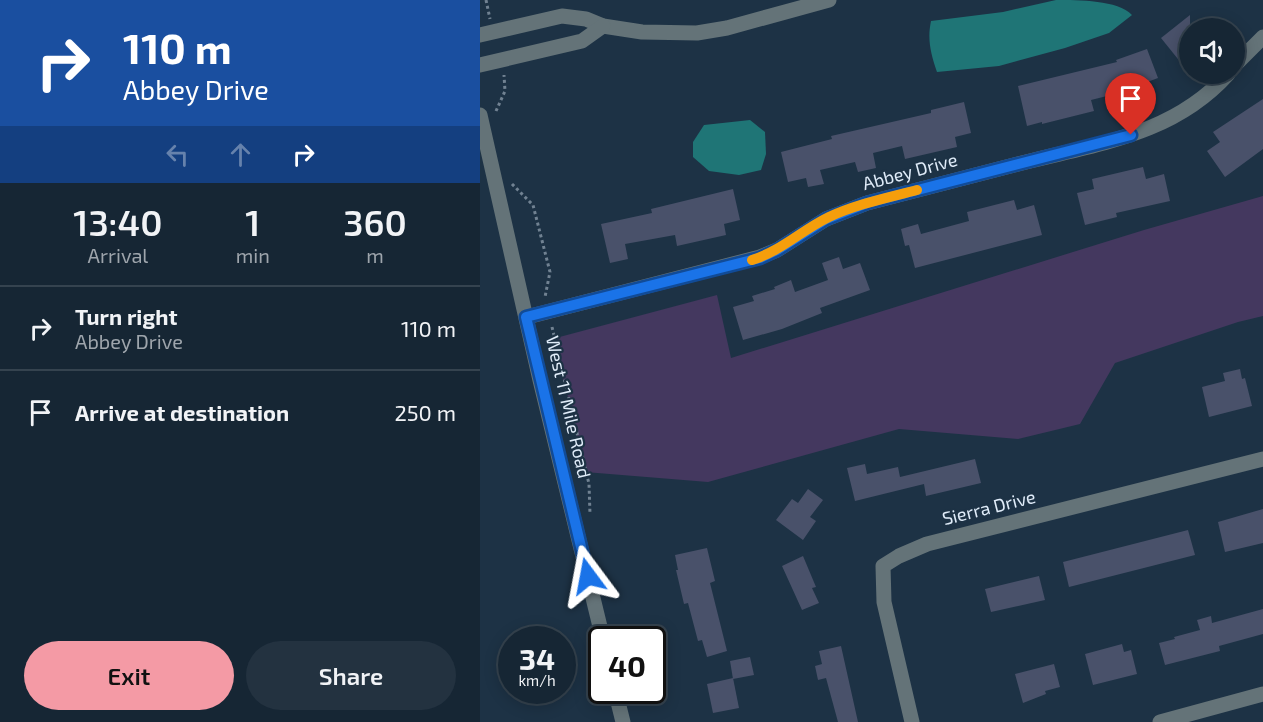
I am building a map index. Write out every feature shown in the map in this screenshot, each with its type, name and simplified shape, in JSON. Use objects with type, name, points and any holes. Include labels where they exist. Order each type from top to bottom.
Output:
[{"type":"street","points":[[480,35],[562,16],[642,32],[698,33],[727,28],[829,0]]},
{"type":"street","points":[[480,65],[582,41],[603,26]]},
{"type":"street","points":[[1245,55],[1263,37]]},
{"type":"street","name":"Abbey Drive","points":[[526,317],[760,258],[826,219],[867,203],[1131,135],[1179,115],[1217,84]]},
{"type":"street","name":"West 11 Mile Road","points":[[480,115],[600,626]]},
{"type":"street","name":"Sierra Drive","points":[[912,722],[884,602],[883,566],[927,544],[1263,459]]},
{"type":"street","points":[[1160,722],[1263,694]]},
{"type":"street","points":[[618,704],[622,722]]},
{"type":"shaded area","points":[[1056,0],[1108,4],[1126,10],[1132,15],[1109,33],[1065,48],[999,66],[937,72],[930,47],[931,21],[1003,12]]},
{"type":"shaded area","points":[[750,120],[765,132],[766,154],[761,170],[739,175],[709,171],[693,157],[693,142],[704,125]]},
{"type":"shaded area","points":[[1263,196],[1263,316],[1238,322],[1115,363],[1080,424],[1018,439],[899,429],[708,482],[585,472],[552,339],[717,295],[731,358],[1144,230]]},
{"type":"building","points":[[1179,24],[1179,60],[1161,38]]},
{"type":"building","points":[[1147,49],[1158,78],[1142,84],[1146,95],[1130,100],[1127,91],[1091,100],[1094,111],[1027,126],[1018,86],[1117,62],[1116,60]]},
{"type":"building","points":[[1263,99],[1263,149],[1225,177],[1207,151],[1220,142],[1213,132]]},
{"type":"building","points":[[964,102],[971,133],[955,137],[957,147],[905,159],[902,146],[873,153],[876,168],[858,172],[855,162],[820,170],[824,184],[808,187],[806,178],[788,182],[781,152],[832,139],[831,136],[931,113],[931,110]]},
{"type":"building","points":[[1143,167],[1146,179],[1164,174],[1170,201],[1116,213],[1117,217],[1085,225],[1077,193],[1094,189],[1092,179]]},
{"type":"building","points":[[733,189],[740,220],[724,224],[726,235],[677,246],[675,235],[625,244],[628,259],[610,263],[601,224],[652,213],[651,209]]},
{"type":"building","points":[[1014,200],[1017,210],[1034,205],[1042,235],[915,268],[909,245],[905,246],[901,229],[918,224],[921,234],[969,221],[967,212]]},
{"type":"building","points":[[839,257],[843,269],[860,263],[870,290],[820,308],[822,313],[782,329],[743,340],[733,307],[754,301],[752,296],[775,289],[774,287],[791,280],[795,292],[828,280],[822,263]]},
{"type":"building","points":[[1240,369],[1242,379],[1245,378],[1252,406],[1209,417],[1202,387],[1225,381],[1223,373]]},
{"type":"building","points":[[975,459],[981,483],[926,496],[924,484],[855,501],[847,468],[865,464],[867,474],[898,467],[900,477]]},
{"type":"building","points":[[808,489],[823,500],[810,517],[816,521],[803,540],[776,520],[792,499],[798,503]]},
{"type":"building","points":[[1263,509],[1263,543],[1225,552],[1218,522]]},
{"type":"building","points":[[1188,530],[1195,555],[1069,587],[1063,562]]},
{"type":"building","points":[[707,548],[715,581],[710,583],[727,651],[707,657],[702,640],[698,641],[688,603],[684,604],[675,555]]},
{"type":"building","points":[[803,556],[816,587],[812,588],[819,603],[802,610],[782,566]]},
{"type":"building","points":[[1039,576],[1045,600],[991,612],[985,589]]},
{"type":"building","points":[[1263,609],[1263,634],[1219,646],[1220,651],[1165,665],[1159,643],[1200,630],[1197,620],[1211,616],[1212,623]]},
{"type":"building","points":[[1122,644],[1124,652],[1131,650],[1137,674],[1093,685],[1085,654]]},
{"type":"building","points":[[841,646],[858,722],[838,722],[826,678],[818,680],[815,666],[822,664],[819,651]]},
{"type":"building","points":[[750,657],[754,675],[733,679],[730,661]]},
{"type":"building","points":[[1054,664],[1060,687],[1045,691],[1046,694],[1023,703],[1015,674]]},
{"type":"building","points":[[733,678],[739,708],[713,713],[707,684]]},
{"type":"slow traffic","points":[[752,260],[777,250],[826,219],[846,210],[917,190]]},
{"type":"route","points":[[588,576],[526,317],[760,258],[826,219],[867,203],[1131,135]]}]
